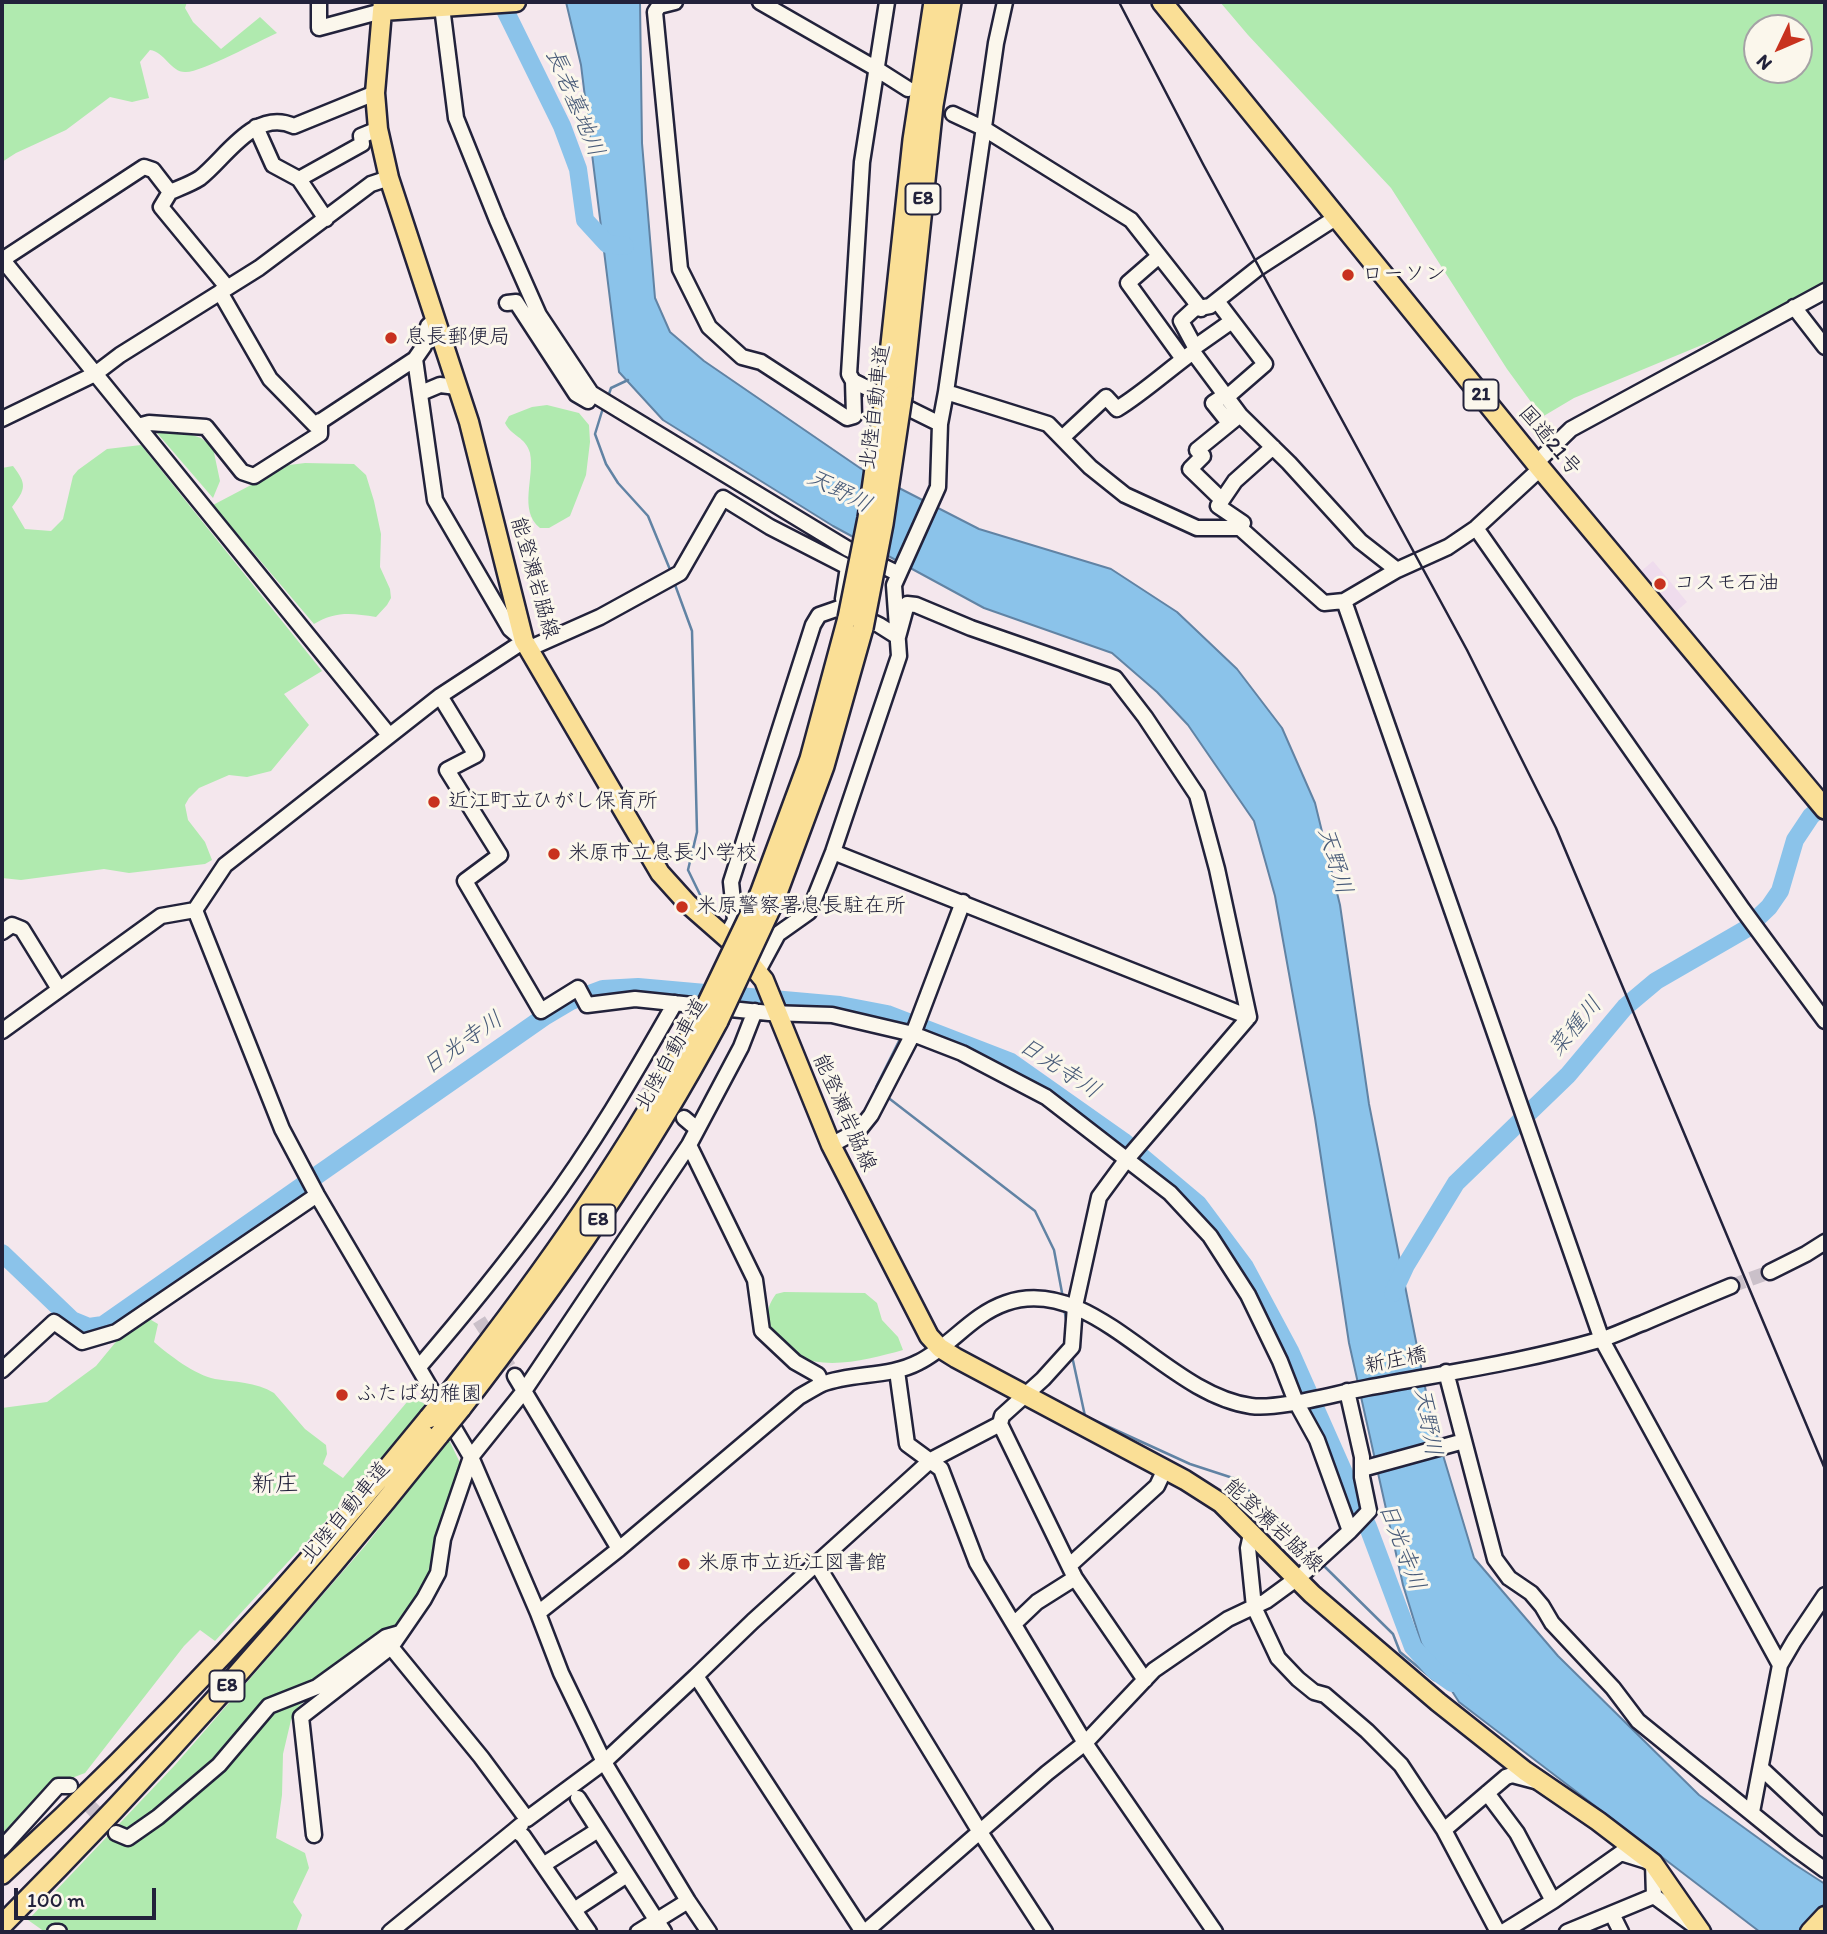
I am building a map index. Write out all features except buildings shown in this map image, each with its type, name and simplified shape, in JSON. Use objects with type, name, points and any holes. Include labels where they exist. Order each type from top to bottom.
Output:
[{"type":"highway","name":"北陸自動車道","points":[[2,1925],[247,1664],[439,1436],[456,1399],[604,1182],[710,1017],[767,897],[824,766],[851,618],[883,524],[913,140],[934,2]]},
{"type":"highway","name":"北陸自動車道","points":[[894,393],[933,105],[951,2]]},
{"type":"highway","name":"国道21号","points":[[1161,2],[1539,465],[1825,808]]},
{"type":"highway","name":"北陸自動車道","points":[[2,1874],[196,1684],[340,1526],[429,1418],[456,1399]]},
{"type":"main road","points":[[383,6],[516,2]]},
{"type":"main road","name":"能登瀬岩脇線","points":[[383,6],[375,93],[378,129],[389,178],[469,422],[526,645],[660,873],[688,904],[726,937],[758,971],[768,989],[831,1145],[929,1336],[940,1348],[981,1372],[1165,1469],[1221,1503],[1312,1594],[1438,1702],[1542,1783],[1653,1863],[1700,1931]]},
{"type":"main road","points":[[1810,1932],[1825,1916]]},
{"type":"street","points":[[319,2],[319,28],[383,6]]},
{"type":"street","points":[[675,2],[659,6],[655,12],[680,270],[709,327],[742,357],[761,362],[847,418],[854,416],[853,381],[849,374],[862,162],[887,2]]},
{"type":"street","points":[[760,2],[908,89]]},
{"type":"street","points":[[758,971],[778,934],[809,912],[833,852],[899,656],[894,585],[938,487],[940,424],[996,43],[1005,2]]},
{"type":"street","points":[[438,5],[456,118],[539,314],[591,393],[848,549],[899,573]]},
{"type":"street","points":[[375,93],[294,126],[283,121],[256,127],[225,151],[199,178],[170,192],[161,207],[223,290],[270,379],[314,425],[415,359],[424,346],[428,326],[435,320]]},
{"type":"street","points":[[953,114],[983,128],[1131,220],[1201,309]]},
{"type":"street","points":[[256,127],[272,165],[299,179],[326,219]]},
{"type":"street","points":[[299,179],[362,144],[361,136],[378,129]]},
{"type":"street","points":[[170,192],[153,170],[145,167],[2,259],[389,735]]},
{"type":"street","points":[[2,419],[95,374],[120,355],[261,266],[371,184],[389,178]]},
{"type":"street","points":[[1190,353],[1181,321],[1194,309],[1201,309],[1217,301],[1260,267],[1337,217]]},
{"type":"street","points":[[1159,256],[1128,283],[1226,396],[1234,419],[1273,447],[1360,541],[1397,569]]},
{"type":"street","points":[[946,392],[1048,424],[1090,467],[1125,495],[1197,528],[1240,528],[1324,603],[1344,601],[1397,569],[1448,547],[1476,528],[1571,429],[1825,291]]},
{"type":"street","points":[[1217,301],[1265,364],[1226,396]]},
{"type":"street","points":[[507,303],[516,302],[576,394],[588,401],[591,393]]},
{"type":"street","points":[[1794,307],[1825,347]]},
{"type":"street","points":[[1062,438],[1107,397],[1117,409],[1135,398],[1151,382],[1232,321]]},
{"type":"street","points":[[415,359],[435,500],[510,629],[526,645]]},
{"type":"street","points":[[853,381],[940,424]]},
{"type":"street","points":[[421,393],[439,385],[457,387]]},
{"type":"street","points":[[1222,499],[1190,468],[1203,456],[1197,450],[1234,419]]},
{"type":"street","points":[[138,426],[149,422],[206,427],[242,472],[254,476],[320,434],[320,421]]},
{"type":"street","points":[[1240,528],[1243,523],[1218,506],[1235,481],[1273,447]]},
{"type":"street","points":[[2,1031],[161,916],[194,910],[225,865],[440,695],[526,645],[600,617],[680,573],[723,498],[770,527],[848,567],[851,618]]},
{"type":"street","points":[[1476,528],[1743,910],[1825,1021]]},
{"type":"street","points":[[1344,601],[1602,1340],[1780,1665]]},
{"type":"street","points":[[898,638],[907,604],[916,605],[971,628],[1115,678],[1145,717],[1197,795],[1217,869],[1249,1017]]},
{"type":"street","points":[[726,937],[735,920],[731,882],[813,625],[819,615],[851,618],[879,625],[898,638]]},
{"type":"street","points":[[440,695],[476,755],[447,770],[500,855],[465,881],[541,1011],[578,988],[587,1006],[635,999],[832,1016],[913,1034],[962,1053],[1046,1097],[1170,1193],[1210,1237],[1248,1295],[1300,1401],[1352,1528]]},
{"type":"street","points":[[833,852],[1249,1017]]},
{"type":"street","points":[[831,1145],[859,1130],[871,1115],[913,1034],[964,902]]},
{"type":"street","points":[[194,910],[282,1129],[317,1195],[471,1457],[561,1673],[604,1762],[709,1932]]},
{"type":"street","points":[[2,932],[12,925],[22,929],[59,989]]},
{"type":"street","points":[[419,1367],[475,1313],[544,1212],[634,1089],[675,1003]]},
{"type":"street","points":[[314,1835],[301,1717],[391,1647],[424,1599],[438,1573],[443,1539],[471,1457],[524,1391],[689,1145],[741,1046],[755,1011]]},
{"type":"street","points":[[1145,1680],[1072,1571],[1000,1424],[1002,1416],[1072,1347],[1075,1306],[1099,1197],[1128,1158],[1249,1017]]},
{"type":"street","points":[[684,1118],[697,1129]]},
{"type":"street","points":[[538,1613],[619,1549],[799,1397],[822,1384],[818,1375],[795,1362],[762,1331],[755,1280],[689,1145]]},
{"type":"street","points":[[2,1370],[54,1322],[82,1342],[116,1332],[317,1195]]},
{"type":"street","points":[[1770,1272],[1825,1242]]},
{"type":"street","name":"新庄橋","points":[[822,1384],[897,1371],[921,1362],[971,1322],[1007,1303],[1027,1298],[1052,1300],[1075,1306],[1102,1320],[1202,1390],[1226,1400],[1254,1406],[1300,1401],[1516,1360],[1602,1340],[1731,1286]]},
{"type":"street","points":[[897,1371],[907,1444],[941,1469],[977,1563],[1085,1743],[1215,1932]]},
{"type":"street","points":[[1442,1373],[1464,1441],[1495,1559],[1509,1578],[1531,1593],[1552,1623],[1613,1688],[1639,1721],[1825,1870]]},
{"type":"street","points":[[515,1376],[619,1549]]},
{"type":"street","points":[[1305,1572],[1368,1511],[1362,1457],[1348,1391]]},
{"type":"street","points":[[390,1932],[527,1819],[604,1762],[816,1563],[931,1460],[1000,1424]]},
{"type":"street","points":[[1362,1469],[1464,1441]]},
{"type":"street","points":[[1014,1623],[1072,1571],[1157,1486],[1165,1469]]},
{"type":"street","points":[[1255,1535],[1250,1539],[1248,1548],[1254,1607],[1278,1658],[1298,1679],[1314,1692],[1325,1695],[1390,1751],[1444,1830],[1501,1932],[1553,1901],[1621,1853],[1653,1863],[1654,1896]]},
{"type":"street","points":[[816,1563],[980,1832],[1045,1932]]},
{"type":"street","points":[[696,1676],[864,1932],[1085,1743],[1154,1670],[1228,1619],[1254,1607],[1292,1582]]},
{"type":"street","points":[[1752,1812],[1780,1665],[1825,1595]]},
{"type":"street","points":[[116,1833],[128,1838],[158,1817],[219,1765],[269,1706],[317,1687],[386,1637],[400,1633]]},
{"type":"street","points":[[391,1647],[481,1757],[527,1819]]},
{"type":"street","points":[[1761,1768],[1825,1828]]},
{"type":"street","points":[[1444,1830],[1506,1777],[1512,1775],[1542,1783]]},
{"type":"street","points":[[2,1848],[58,1786],[69,1786]]},
{"type":"street","points":[[1487,1793],[1517,1833],[1553,1901]]},
{"type":"street","points":[[578,1798],[660,1926]]},
{"type":"street","points":[[515,1830],[523,1836],[589,1932]]},
{"type":"street","points":[[543,1865],[598,1830]]},
{"type":"street","points":[[574,1910],[627,1875]]},
{"type":"street","points":[[1567,1932],[1654,1896]]},
{"type":"street","points":[[1654,1896],[1700,1931]]},
{"type":"street","points":[[638,1932],[660,1926],[688,1901]]},
{"type":"street","points":[[1612,1914],[1621,1932]]},
{"type":"shaded area","name":"コスモ石油","points":[[1653,561],[1687,602],[1673,614],[1639,573]]},
{"type":"green space","points":[[2,2],[187,2],[185,8],[193,22],[221,49],[260,17],[277,33],[194,71],[176,69],[160,54],[150,50],[140,62],[149,98],[132,102],[110,97],[66,130],[2,162]]},
{"type":"green space","points":[[1220,2],[1825,2],[1825,294],[1574,398],[1542,417],[1507,369],[1391,188]]},
{"type":"green space","points":[[547,405],[579,413],[589,425],[590,442],[586,475],[570,516],[549,528],[540,528],[533,521],[528,503],[530,453],[525,443],[505,423],[509,416],[532,407]]},
{"type":"green space","points":[[161,427],[169,427],[201,438],[213,448],[220,481],[213,498],[157,433]]},
{"type":"green space","points":[[141,445],[322,671],[284,694],[309,725],[271,771],[247,777],[229,775],[199,788],[189,798],[185,805],[188,820],[205,842],[212,860],[205,864],[129,873],[104,869],[21,880],[2,878],[2,468],[13,466],[23,482],[20,496],[12,507],[25,529],[51,531],[63,519],[73,476],[78,470],[107,449]]},
{"type":"green space","points":[[354,464],[366,475],[381,534],[380,567],[391,598],[376,617],[344,614],[314,624],[213,505],[289,465]]},
{"type":"green space","points":[[865,1293],[877,1303],[882,1320],[898,1337],[903,1350],[851,1362],[833,1363],[799,1357],[785,1347],[769,1322],[770,1304],[776,1294]]},
{"type":"green space","points":[[146,1317],[158,1324],[154,1342],[191,1369],[207,1377],[252,1385],[274,1393],[305,1429],[326,1445],[327,1454],[323,1464],[343,1478],[407,1402],[414,1399],[428,1405],[346,1499],[215,1641],[200,1630],[184,1646],[85,1773],[56,1784],[2,1841],[2,1408],[47,1402],[96,1366],[124,1332]]},
{"type":"green space","points":[[449,1440],[463,1469],[442,1513],[434,1546],[430,1581],[402,1627],[371,1639],[337,1675],[299,1706],[291,1720],[283,1754],[282,1795],[276,1838],[305,1853],[309,1868],[293,1902],[302,1915],[296,1932],[68,1932],[59,1928],[45,1932],[28,1920],[175,1765],[365,1546]]},
{"type":"water","name":"天野川","points":[[566,2],[640,2],[642,143],[655,298],[670,332],[704,361],[860,468],[979,529],[1111,569],[1177,612],[1237,669],[1282,728],[1315,803],[1340,905],[1369,1104],[1430,1412],[1474,1558],[1558,1656],[1699,1795],[1825,1884],[1825,1932],[1760,1932],[1459,1702],[1421,1643],[1403,1585],[1349,1343],[1315,1118],[1275,896],[1254,821],[1188,725],[1157,692],[1112,653],[984,608],[833,526],[663,420],[619,372],[581,65]]},
{"type":"waterway","name":"長老墓地川","points":[[501,2],[562,126],[578,169],[585,220],[607,244],[625,246]]},
{"type":"waterway","points":[[609,394],[611,388],[628,380]]},
{"type":"waterway","points":[[603,408],[595,434],[606,464],[618,483],[648,516],[671,572]]},
{"type":"waterway","points":[[674,582],[692,631],[697,832],[688,870],[707,909]]},
{"type":"waterway","name":"菜種川","points":[[1393,1293],[1406,1265],[1456,1183],[1568,1075],[1625,1007],[1656,981],[1746,929],[1769,907],[1780,891],[1795,840],[1811,816],[1825,804]]},
{"type":"waterway","name":"日光寺川","points":[[774,982],[790,1010]]},
{"type":"waterway","name":"日光寺川","points":[[316,1176],[544,1017],[571,1001],[603,989],[638,987],[840,1005],[887,1014],[1011,1062],[1123,1141],[1198,1204],[1245,1267],[1290,1351],[1368,1527],[1413,1647],[1435,1671],[1452,1683],[1462,1682]]},
{"type":"waterway","points":[[878,1089],[876,1087],[901,1037]]},
{"type":"waterway","points":[[886,1096],[1035,1211],[1054,1250],[1063,1298]]},
{"type":"waterway","name":"日光寺川","points":[[2,1253],[72,1320],[89,1327],[103,1325],[302,1186]]},
{"type":"waterway","points":[[1064,1308],[1067,1325]]},
{"type":"waterway","points":[[1072,1356],[1085,1416],[1190,1464],[1239,1480],[1314,1558]]},
{"type":"waterway","points":[[1322,1564],[1393,1634],[1400,1652],[1434,1680],[1449,1682]]},
{"type":"tunnel","points":[[640,1092],[662,1105]]},
{"type":"tunnel","points":[[1731,1286],[1770,1272]]},
{"type":"tunnel","points":[[479,1320],[515,1376]]},
{"type":"tunnel","points":[[75,1791],[116,1833]]},
{"type":"railway","points":[[1119,2],[1203,164],[1467,650],[1556,828],[1825,1469]]},
{"type":"place","name":"ローソン","points":[[1348,275]]},
{"type":"place","name":"息長郵便局","points":[[391,338]]},
{"type":"place","name":"コスモ石油","points":[[1660,584]]},
{"type":"place","name":"近江町立ひがし保育所","points":[[434,802]]},
{"type":"place","name":"米原市立息長小学校","points":[[554,854]]},
{"type":"place","name":"米原警察署息長駐在所","points":[[682,907]]},
{"type":"place","name":"ふたば幼稚園","points":[[342,1395]]},
{"type":"place","name":"米原市立近江図書館","points":[[684,1564]]},
{"type":"district","name":"新庄","points":[[275,1485]]}]
